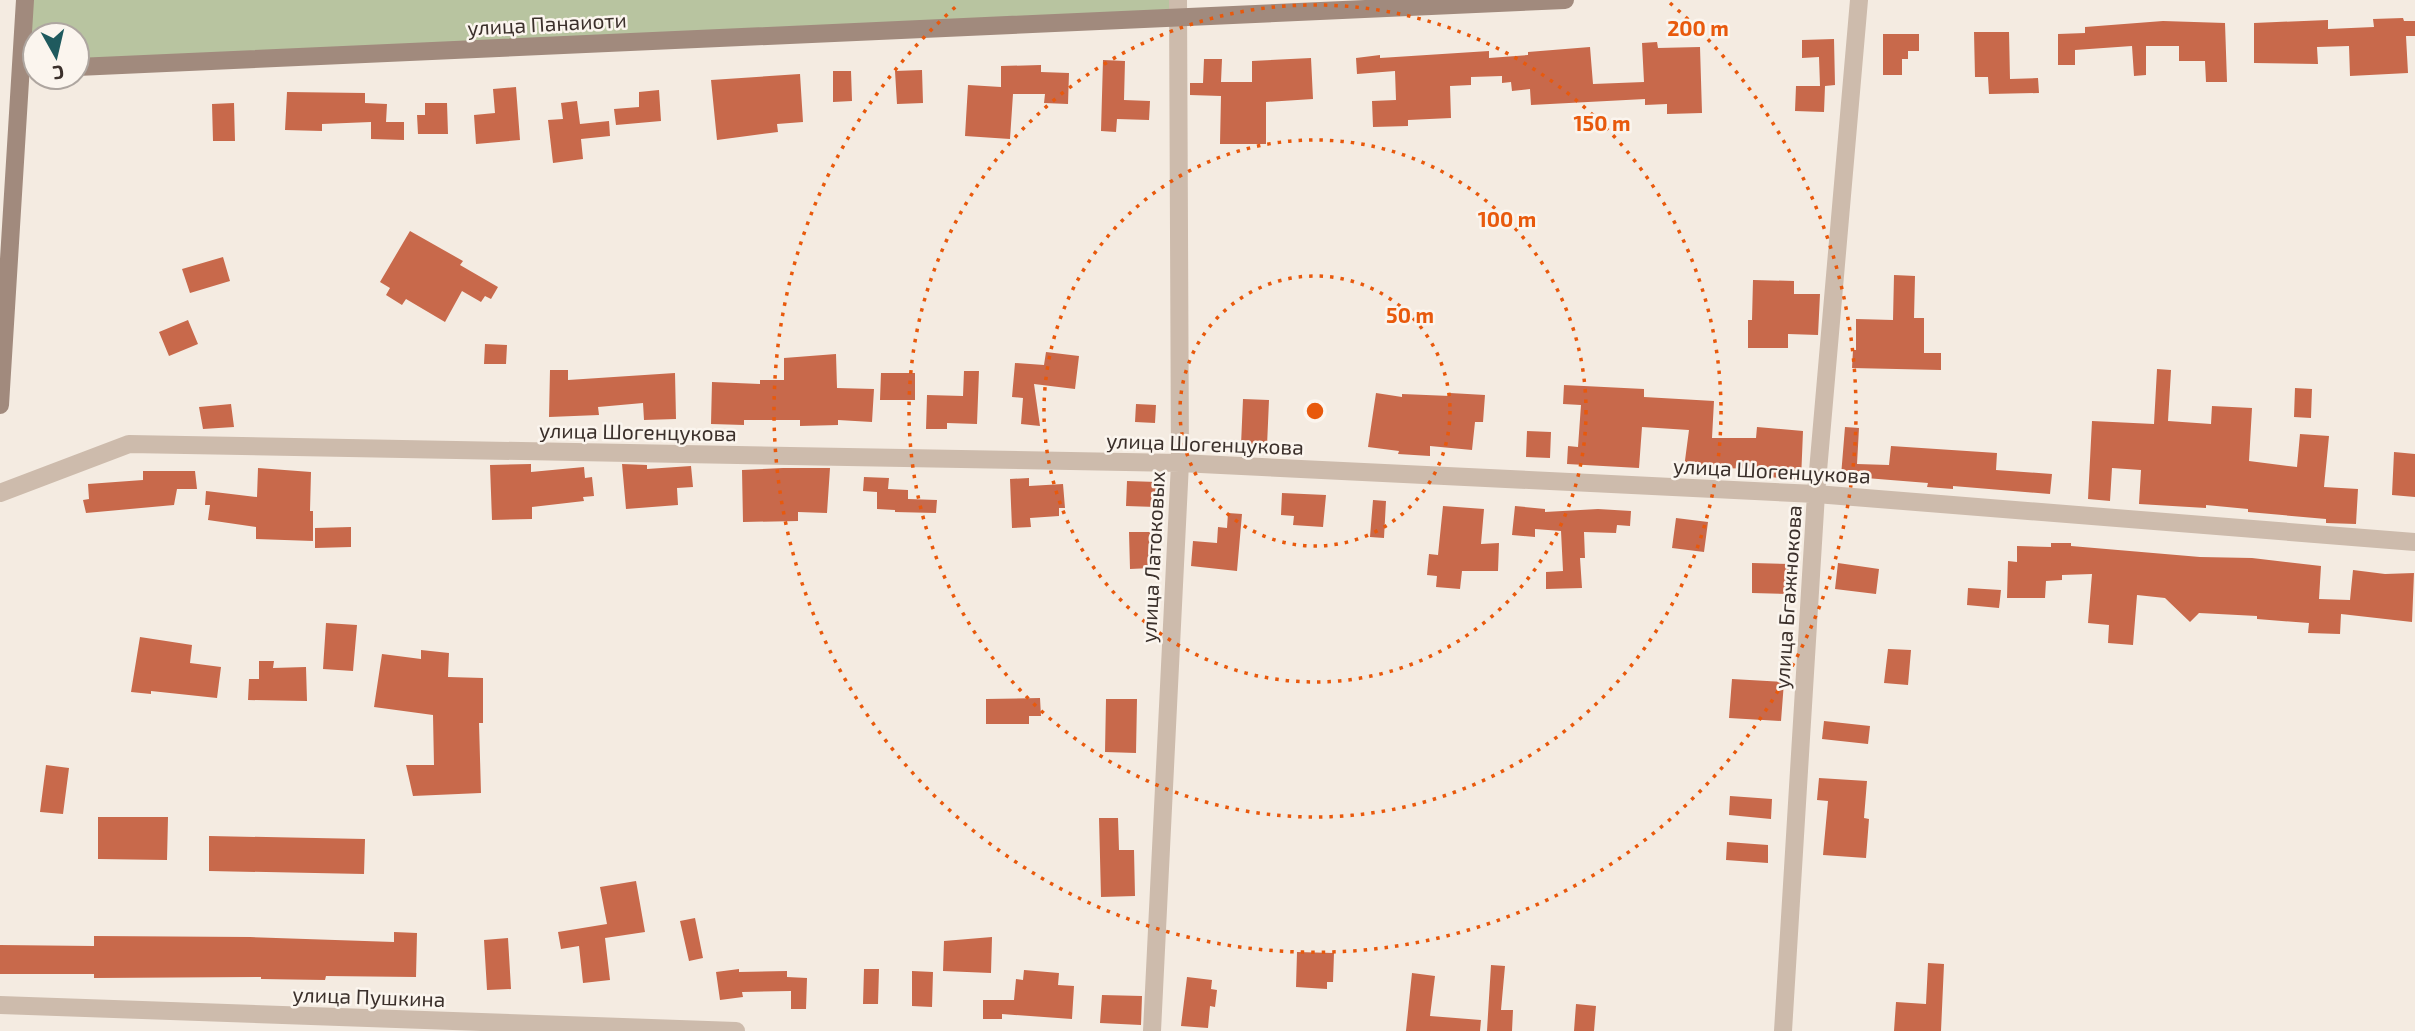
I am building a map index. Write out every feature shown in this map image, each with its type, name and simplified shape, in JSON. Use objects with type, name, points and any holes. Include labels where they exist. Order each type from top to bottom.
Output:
[{"type":"street","points":[[25,0],[26,21]]},
{"type":"street","name":"улица Панаиоти","points":[[91,65],[1178,8],[1565,0]]},
{"type":"street","name":"улица Бгажнокова","points":[[1783,1031],[1816,494],[1859,0]]},
{"type":"street","name":"улица Латоковых","points":[[1152,1031],[1180,463],[1178,8]]},
{"type":"street","points":[[0,405],[26,91]]},
{"type":"street","name":"улица Шогенцукова","points":[[0,492],[129,444],[1180,463],[1816,494],[2415,542]]},
{"type":"street","name":"улица Пушкина","points":[[0,1006],[736,1031]]},
{"type":"green space","points":[[25,0],[1178,0],[1178,17],[91,66],[91,21],[23,21]]},
{"type":"building","points":[[2403,18],[2404,21],[2415,21],[2415,36],[2406,36],[2408,73],[2350,76],[2349,46],[2317,47],[2318,64],[2254,63],[2254,23],[2328,20],[2328,29],[2374,27],[2373,19]]},
{"type":"building","points":[[2163,21],[2225,23],[2227,82],[2206,82],[2205,61],[2179,61],[2179,46],[2146,46],[2146,75],[2134,76],[2132,46],[2075,50],[2075,65],[2058,65],[2058,34],[2085,33],[2085,27]]},
{"type":"building","points":[[1974,32],[2009,32],[2010,79],[2038,78],[2039,93],[1989,94],[1988,77],[1975,77]]},
{"type":"building","points":[[1883,34],[1919,34],[1919,51],[1908,51],[1908,59],[1902,59],[1902,75],[1883,75]]},
{"type":"building","points":[[1834,39],[1835,85],[1825,86],[1824,112],[1795,111],[1796,86],[1820,86],[1819,57],[1802,58],[1802,40]]},
{"type":"building","points":[[1657,42],[1658,48],[1700,47],[1702,113],[1667,114],[1667,104],[1645,105],[1645,99],[1531,105],[1530,89],[1512,91],[1511,82],[1502,83],[1502,76],[1471,77],[1471,85],[1450,86],[1451,118],[1408,120],[1408,126],[1373,127],[1372,101],[1396,100],[1395,71],[1357,74],[1356,58],[1380,55],[1380,58],[1489,51],[1489,58],[1590,47],[1593,84],[1644,82],[1642,43]]},
{"type":"building","points":[[1311,58],[1313,99],[1266,102],[1266,144],[1220,144],[1221,96],[1190,95],[1190,83],[1203,83],[1204,59],[1222,59],[1221,82],[1252,82],[1252,61]]},
{"type":"building","points":[[1103,60],[1125,61],[1124,100],[1150,101],[1149,120],[1117,119],[1116,132],[1101,131]]},
{"type":"building","points":[[1041,65],[1041,72],[1069,73],[1068,104],[1044,103],[1045,94],[1013,94],[1010,139],[965,136],[968,85],[1001,87],[1001,66]]},
{"type":"building","points":[[922,70],[923,103],[897,104],[895,71]]},
{"type":"building","points":[[833,71],[851,71],[852,101],[833,102]]},
{"type":"building","points":[[800,74],[803,122],[777,124],[778,132],[717,140],[711,80]]},
{"type":"building","points":[[516,87],[520,140],[476,144],[474,115],[495,113],[493,89]]},
{"type":"building","points":[[659,90],[661,121],[616,125],[614,109],[639,107],[639,92]]},
{"type":"building","points":[[287,92],[365,93],[365,103],[387,104],[386,122],[404,122],[404,140],[371,139],[371,122],[322,124],[322,131],[285,130]]},
{"type":"building","points":[[577,101],[580,124],[609,121],[610,136],[581,139],[583,159],[553,163],[548,120],[563,119],[561,103]]},
{"type":"building","points":[[234,103],[235,141],[213,141],[212,104]]},
{"type":"building","points":[[425,103],[447,103],[448,134],[418,134],[417,115],[425,115]]},
{"type":"building","points":[[410,231],[463,261],[460,265],[498,287],[491,299],[485,296],[481,302],[462,291],[445,322],[406,299],[402,305],[386,295],[390,288],[380,282]]},
{"type":"building","points":[[223,257],[230,281],[190,293],[182,269]]},
{"type":"building","points":[[1894,275],[1915,276],[1914,318],[1924,318],[1924,353],[1941,353],[1941,370],[1852,368],[1853,350],[1856,350],[1856,319],[1893,320]]},
{"type":"building","points":[[1753,280],[1794,281],[1794,294],[1820,294],[1818,335],[1788,334],[1788,348],[1748,348]]},
{"type":"building","points":[[188,320],[198,344],[169,356],[159,332]]},
{"type":"building","points":[[485,344],[507,345],[506,364],[484,364]]},
{"type":"building","points":[[1046,352],[1079,356],[1075,389],[1034,384],[1040,426],[1021,424],[1023,398],[1012,397],[1015,363],[1044,365]]},
{"type":"building","points":[[836,354],[837,388],[874,389],[872,422],[838,420],[838,425],[800,426],[800,420],[744,420],[744,425],[711,424],[712,382],[760,384],[760,380],[784,380],[784,358]]},
{"type":"building","points":[[2157,369],[2171,370],[2168,421],[2211,424],[2212,406],[2252,408],[2249,461],[2297,467],[2300,434],[2329,436],[2324,487],[2358,489],[2356,524],[2326,523],[2326,519],[2206,505],[2206,508],[2139,504],[2141,470],[2112,468],[2110,501],[2088,499],[2092,421],[2154,424]]},
{"type":"building","points":[[550,370],[568,370],[568,380],[675,373],[676,419],[644,420],[643,403],[598,407],[599,415],[549,417]]},
{"type":"building","points":[[964,371],[979,371],[977,424],[947,423],[947,429],[926,429],[927,395],[963,396]]},
{"type":"building","points":[[881,373],[915,373],[915,400],[880,400]]},
{"type":"building","points":[[1564,385],[1644,389],[1644,397],[1714,401],[1712,438],[1756,438],[1757,427],[1803,431],[1801,480],[1769,477],[1769,469],[1714,468],[1714,471],[1684,468],[1689,430],[1642,427],[1639,468],[1567,464],[1568,446],[1578,447],[1581,405],[1563,404]]},
{"type":"building","points":[[2295,388],[2312,389],[2311,418],[2294,417]]},
{"type":"building","points":[[1376,393],[1402,397],[1402,394],[1485,395],[1483,422],[1475,422],[1472,450],[1430,446],[1430,456],[1398,454],[1399,451],[1368,447]]},
{"type":"building","points":[[1243,399],[1269,400],[1267,446],[1241,445]]},
{"type":"building","points":[[231,404],[234,427],[203,429],[199,407]]},
{"type":"building","points":[[1136,404],[1156,405],[1155,423],[1135,422]]},
{"type":"building","points":[[1845,427],[1859,428],[1857,464],[1889,465],[1891,446],[1997,453],[1996,470],[2052,474],[2050,494],[1953,486],[1953,489],[1927,487],[1928,483],[1841,476]]},
{"type":"building","points":[[1527,431],[1551,432],[1550,458],[1526,457]]},
{"type":"building","points":[[2394,452],[2415,454],[2415,497],[2392,495]]},
{"type":"building","points":[[531,464],[531,472],[584,467],[585,478],[592,477],[594,496],[583,497],[584,501],[532,507],[532,519],[492,520],[490,465]]},
{"type":"building","points":[[622,464],[647,465],[647,469],[691,466],[693,487],[677,488],[678,505],[626,509]]},
{"type":"building","points":[[258,468],[311,472],[310,511],[313,511],[313,541],[256,539],[256,527],[208,520],[210,505],[205,505],[206,491],[257,497]]},
{"type":"building","points":[[830,468],[827,513],[798,512],[798,521],[743,522],[742,470]]},
{"type":"building","points":[[143,471],[195,471],[197,489],[177,489],[174,505],[86,513],[83,500],[89,499],[88,484],[143,480]]},
{"type":"building","points":[[864,477],[889,478],[888,489],[908,490],[908,499],[937,500],[936,513],[877,509],[877,492],[863,491]]},
{"type":"building","points":[[1029,478],[1029,486],[1063,484],[1065,508],[1059,508],[1059,516],[1030,518],[1031,527],[1012,528],[1010,479]]},
{"type":"building","points":[[1127,481],[1157,482],[1156,507],[1126,506]]},
{"type":"building","points":[[1282,493],[1326,495],[1323,527],[1293,525],[1294,516],[1281,515]]},
{"type":"building","points":[[1373,500],[1386,501],[1384,538],[1370,537]]},
{"type":"building","points":[[1443,506],[1484,509],[1481,544],[1499,543],[1498,571],[1462,571],[1460,589],[1436,587],[1437,576],[1427,575],[1429,554],[1438,555]]},
{"type":"building","points":[[1515,506],[1545,509],[1545,512],[1598,509],[1631,511],[1630,526],[1617,525],[1616,533],[1584,532],[1585,558],[1580,558],[1582,588],[1546,589],[1546,572],[1563,571],[1561,531],[1535,529],[1535,537],[1512,535]]},
{"type":"building","points":[[1228,513],[1242,514],[1237,571],[1191,566],[1193,541],[1217,543],[1218,527],[1227,528]]},
{"type":"building","points":[[1676,518],[1708,522],[1704,552],[1672,548]]},
{"type":"building","points":[[351,527],[351,547],[315,548],[315,528]]},
{"type":"building","points":[[1129,532],[1150,532],[1151,568],[1130,569]]},
{"type":"building","points":[[2051,543],[2200,557],[2252,558],[2321,566],[2319,599],[2350,600],[2353,570],[2385,574],[2414,573],[2412,622],[2341,614],[2340,634],[2308,633],[2309,623],[2257,619],[2257,616],[2199,613],[2190,622],[2165,598],[2137,595],[2133,645],[2108,643],[2109,625],[2088,623],[2092,574],[2062,575],[2062,580],[2046,581],[2045,598],[2007,598],[2008,561],[2017,562],[2017,546],[2051,547]]},
{"type":"building","points":[[1752,563],[1792,564],[1791,594],[1752,593]]},
{"type":"building","points":[[1838,563],[1879,569],[1876,594],[1835,589]]},
{"type":"building","points":[[1968,588],[2001,590],[1999,608],[1967,605]]},
{"type":"building","points":[[326,623],[357,625],[353,671],[323,669]]},
{"type":"building","points":[[140,637],[192,645],[190,663],[221,667],[217,698],[151,691],[151,694],[131,692]]},
{"type":"building","points":[[1888,649],[1911,650],[1908,685],[1884,683]]},
{"type":"building","points":[[421,650],[449,653],[448,677],[483,678],[483,723],[479,723],[481,793],[413,796],[406,765],[434,765],[433,715],[374,707],[382,654],[421,659]]},
{"type":"building","points":[[259,661],[274,661],[273,668],[306,667],[307,701],[248,700],[249,679],[259,679]]},
{"type":"building","points":[[1732,679],[1784,682],[1781,721],[1729,718]]},
{"type":"building","points":[[1040,698],[1041,716],[1029,716],[1029,724],[986,724],[986,699]]},
{"type":"building","points":[[1106,699],[1137,699],[1136,753],[1105,752]]},
{"type":"building","points":[[1824,721],[1870,726],[1868,744],[1822,739]]},
{"type":"building","points":[[46,765],[69,768],[63,814],[40,812]]},
{"type":"building","points":[[1819,778],[1867,781],[1864,818],[1869,819],[1866,858],[1823,855],[1828,801],[1817,800]]},
{"type":"building","points":[[1730,796],[1772,799],[1771,819],[1729,815]]},
{"type":"building","points":[[98,817],[168,817],[167,860],[98,859]]},
{"type":"building","points":[[1099,818],[1118,818],[1119,850],[1134,850],[1135,896],[1101,897]]},
{"type":"building","points":[[209,836],[365,839],[364,874],[209,871]]},
{"type":"building","points":[[1727,842],[1768,845],[1768,863],[1726,860]]},
{"type":"building","points":[[636,881],[645,932],[605,938],[610,980],[583,983],[579,946],[561,949],[558,932],[607,924],[600,887]]},
{"type":"building","points":[[695,918],[703,958],[689,961],[680,921]]},
{"type":"building","points":[[394,932],[417,933],[416,977],[326,976],[325,980],[261,977],[94,978],[94,974],[0,974],[0,945],[94,946],[94,936],[250,937],[394,942]]},
{"type":"building","points":[[992,937],[991,973],[943,971],[944,941]]},
{"type":"building","points":[[508,938],[511,989],[487,990],[484,940]]},
{"type":"building","points":[[1297,952],[1334,953],[1333,982],[1327,982],[1327,989],[1296,987]]},
{"type":"building","points":[[1928,963],[1944,964],[1941,1031],[1894,1031],[1896,1002],[1926,1004]]},
{"type":"building","points":[[1491,965],[1505,966],[1501,1010],[1513,1010],[1512,1031],[1487,1031]]},
{"type":"building","points":[[739,969],[739,972],[787,971],[787,977],[807,978],[806,1009],[791,1009],[791,991],[742,992],[743,997],[720,1000],[716,972]]},
{"type":"building","points":[[864,969],[879,969],[878,1004],[863,1004]]},
{"type":"building","points":[[1024,970],[1059,973],[1058,985],[1074,986],[1072,1019],[1002,1014],[1002,1019],[983,1019],[983,1000],[1014,1000],[1016,979],[1023,980]]},
{"type":"building","points":[[912,971],[933,972],[932,1007],[912,1006]]},
{"type":"building","points":[[1412,973],[1435,976],[1430,1016],[1481,1020],[1480,1031],[1406,1031]]},
{"type":"building","points":[[1187,977],[1212,980],[1211,989],[1217,990],[1215,1007],[1210,1006],[1208,1028],[1181,1026]]},
{"type":"building","points":[[1102,995],[1142,996],[1141,1025],[1100,1023]]},
{"type":"building","points":[[1576,1004],[1596,1006],[1594,1031],[1574,1031]]}]
